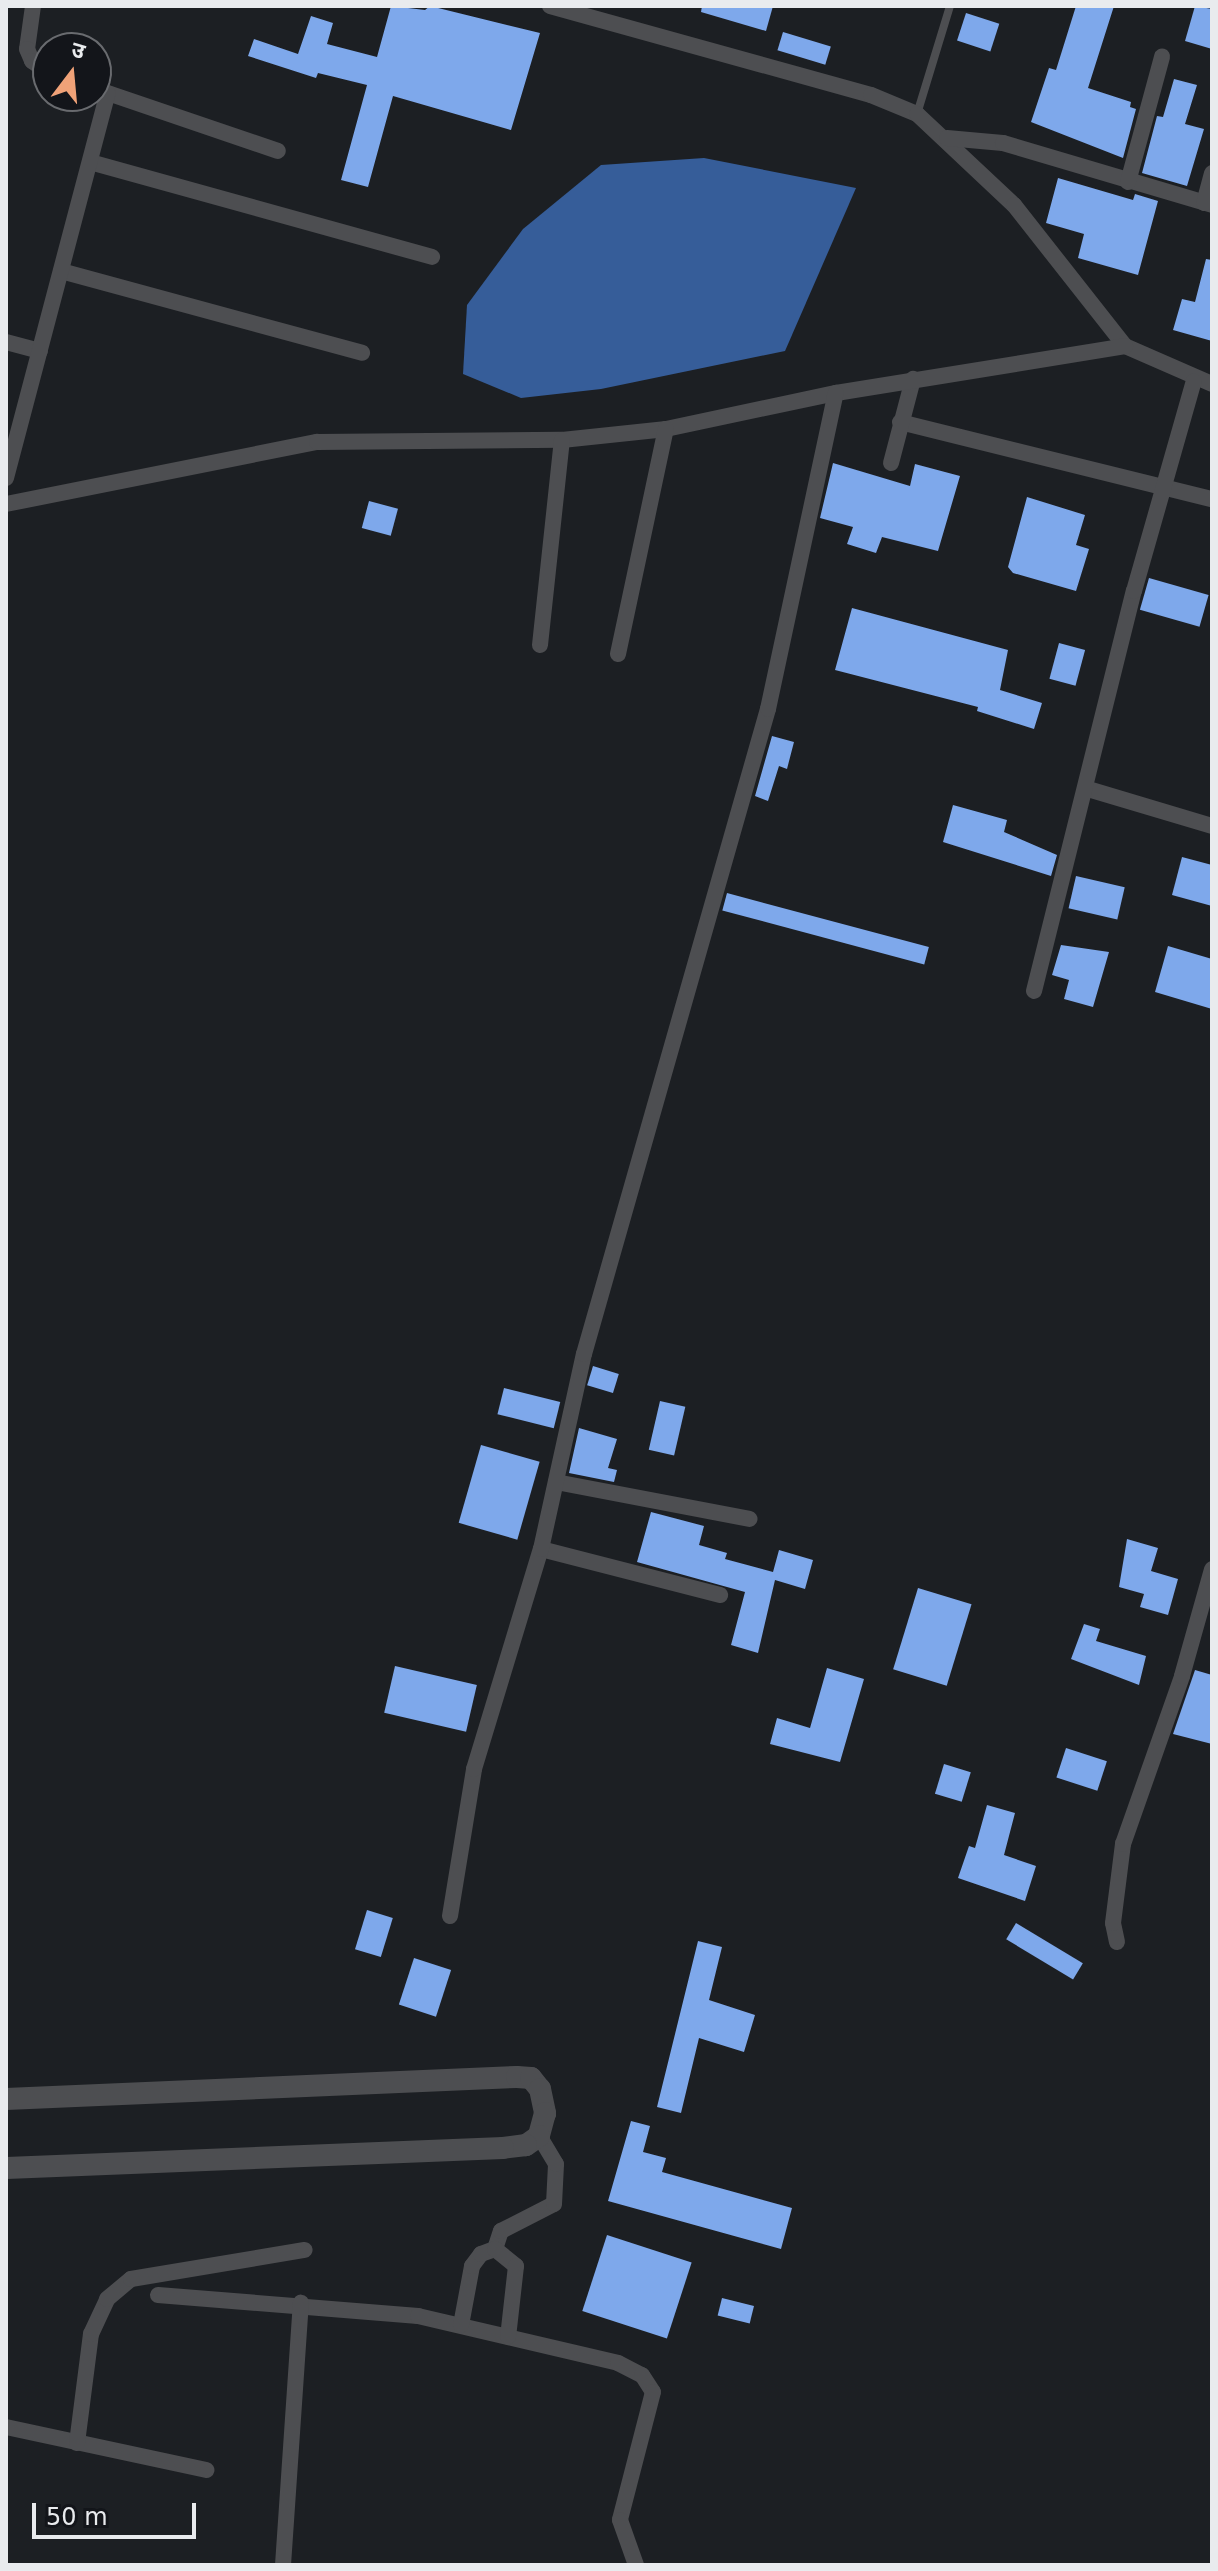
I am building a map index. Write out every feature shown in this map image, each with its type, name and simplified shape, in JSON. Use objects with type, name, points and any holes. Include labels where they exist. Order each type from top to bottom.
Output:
[{"type":"street","points":[[32,61],[27,49],[33,6]]},
{"type":"street","points":[[550,6],[871,95],[917,114],[947,138],[1065,265],[1125,346],[1194,381],[1212,384]]},
{"type":"street","points":[[1128,182],[1162,57]]},
{"type":"street","points":[[112,94],[278,151]]},
{"type":"street","points":[[6,478],[90,162],[98,112]]},
{"type":"street","points":[[947,138],[1003,143],[1208,204],[1212,173]]},
{"type":"street","points":[[90,162],[432,257]]},
{"type":"street","points":[[61,271],[362,353]]},
{"type":"street","points":[[6,342],[40,351]]},
{"type":"street","points":[[6,504],[317,442],[562,440],[666,429],[913,379],[1125,346]]},
{"type":"street","points":[[891,463],[913,379]]},
{"type":"street","points":[[1034,991],[1088,789],[1162,487],[1194,381]]},
{"type":"street","points":[[450,1916],[474,1769],[541,1549],[584,1354],[768,709],[836,393]]},
{"type":"street","points":[[900,422],[1212,499]]},
{"type":"street","points":[[618,654],[666,429]]},
{"type":"street","points":[[540,645],[562,440]]},
{"type":"street","points":[[1088,789],[1212,826]]},
{"type":"street","points":[[556,1482],[750,1519]]},
{"type":"street","points":[[541,1549],[720,1595]]},
{"type":"street","points":[[1117,1942],[1113,1923],[1123,1844],[1182,1676],[1212,1569]]},
{"type":"street","points":[[6,2099],[517,2077],[531,2078],[540,2089],[545,2113],[539,2136],[526,2145],[503,2148],[6,2168]]},
{"type":"street","points":[[495,2249],[501,2231],[554,2204],[556,2164],[539,2136]]},
{"type":"street","points":[[461,2325],[472,2266],[481,2254],[495,2249]]},
{"type":"street","points":[[495,2249],[516,2266],[508,2337]]},
{"type":"street","points":[[77,2443],[91,2334],[107,2299],[131,2279],[305,2250]]},
{"type":"street","points":[[158,2295],[301,2303],[461,2325],[618,2363],[642,2375],[653,2392],[620,2520],[636,2565]]},
{"type":"street","points":[[283,2565],[301,2303]]},
{"type":"street","points":[[6,2427],[206,2470]]},
{"type":"lane","points":[[917,114],[950,6]]},
{"type":"water","points":[[704,158],[856,188],[785,351],[601,389],[521,398],[463,374],[467,305],[523,229],[601,165]]},
{"type":"building","points":[[391,6],[425,10],[430,6],[540,33],[511,130],[393,96],[368,187],[341,180],[367,85],[318,73],[316,78],[248,56],[254,39],[298,54],[311,16],[333,23],[327,44],[377,57]]},
{"type":"building","points":[[702,6],[773,6],[766,31],[701,12]]},
{"type":"building","points":[[1076,6],[1114,6],[1088,88],[1131,102],[1130,107],[1136,109],[1123,158],[1031,122],[1049,68],[1056,70]]},
{"type":"building","points":[[1195,6],[1212,9],[1212,49],[1185,41]]},
{"type":"building","points":[[966,13],[999,24],[990,51],[957,41]]},
{"type":"building","points":[[783,32],[831,47],[825,65],[777,50]]},
{"type":"building","points":[[1174,79],[1197,85],[1185,124],[1204,129],[1187,186],[1142,173],[1157,116],[1163,117]]},
{"type":"building","points":[[1058,178],[1133,200],[1135,194],[1158,201],[1138,275],[1078,258],[1084,234],[1046,223]]},
{"type":"building","points":[[1206,259],[1212,260],[1212,341],[1173,330],[1182,299],[1195,302]]},
{"type":"building","points":[[833,463],[910,486],[915,464],[960,476],[938,551],[882,537],[876,553],[847,544],[853,527],[820,518]]},
{"type":"building","points":[[1027,497],[1085,515],[1076,545],[1089,549],[1076,591],[1013,573],[1008,567]]},
{"type":"building","points":[[369,501],[398,509],[391,536],[362,528]]},
{"type":"building","points":[[1149,578],[1209,595],[1200,627],[1140,610]]},
{"type":"building","points":[[852,608],[1008,650],[1000,690],[1042,703],[1034,729],[977,711],[978,707],[835,670]]},
{"type":"building","points":[[1059,643],[1085,650],[1076,686],[1049,679]]},
{"type":"building","points":[[772,736],[794,742],[787,769],[779,766],[768,801],[755,796]]},
{"type":"building","points":[[953,805],[1007,820],[1004,832],[1057,855],[1051,876],[943,842]]},
{"type":"building","points":[[1182,857],[1212,865],[1212,906],[1172,895]]},
{"type":"building","points":[[1076,876],[1125,887],[1117,919],[1069,908]]},
{"type":"building","points":[[727,893],[929,947],[924,964],[722,910]]},
{"type":"building","points":[[1061,945],[1109,952],[1093,1007],[1064,999],[1069,980],[1052,975]]},
{"type":"building","points":[[1168,946],[1212,959],[1212,1009],[1155,992]]},
{"type":"building","points":[[593,1366],[619,1374],[613,1393],[587,1385]]},
{"type":"building","points":[[504,1388],[560,1402],[554,1428],[497,1414]]},
{"type":"building","points":[[660,1401],[685,1407],[674,1456],[649,1450]]},
{"type":"building","points":[[579,1428],[617,1439],[608,1468],[617,1470],[614,1482],[569,1473]]},
{"type":"building","points":[[481,1445],[540,1462],[517,1540],[459,1523]]},
{"type":"building","points":[[651,1512],[704,1526],[699,1545],[727,1553],[725,1559],[773,1572],[779,1550],[813,1560],[805,1589],[775,1580],[758,1653],[731,1645],[745,1592],[637,1562]]},
{"type":"building","points":[[1127,1539],[1158,1548],[1151,1571],[1178,1579],[1168,1615],[1140,1607],[1144,1594],[1119,1587]]},
{"type":"building","points":[[918,1588],[972,1604],[947,1686],[893,1669]]},
{"type":"building","points":[[1084,1624],[1100,1629],[1096,1641],[1146,1656],[1139,1685],[1071,1659]]},
{"type":"building","points":[[395,1666],[477,1685],[466,1732],[384,1713]]},
{"type":"building","points":[[827,1668],[864,1679],[840,1762],[770,1744],[777,1718],[810,1728]]},
{"type":"building","points":[[1195,1670],[1212,1675],[1212,1744],[1173,1734]]},
{"type":"building","points":[[1066,1748],[1107,1761],[1097,1791],[1056,1777]]},
{"type":"building","points":[[944,1764],[971,1772],[962,1802],[935,1794]]},
{"type":"building","points":[[987,1805],[1015,1813],[1004,1855],[1036,1866],[1025,1901],[958,1878],[969,1846],[975,1848]]},
{"type":"building","points":[[367,1910],[393,1918],[381,1957],[355,1949]]},
{"type":"building","points":[[1016,1923],[1083,1963],[1073,1979],[1006,1939]]},
{"type":"building","points":[[698,1941],[722,1947],[709,2000],[755,2015],[744,2052],[699,2038],[681,2113],[657,2107]]},
{"type":"building","points":[[414,1958],[451,1970],[436,2017],[399,2005]]},
{"type":"building","points":[[631,2121],[650,2126],[643,2152],[666,2158],[662,2172],[792,2208],[781,2249],[608,2201]]},
{"type":"building","points":[[607,2235],[692,2263],[667,2339],[582,2311]]},
{"type":"building","points":[[722,2298],[754,2306],[750,2323],[718,2315]]}]
